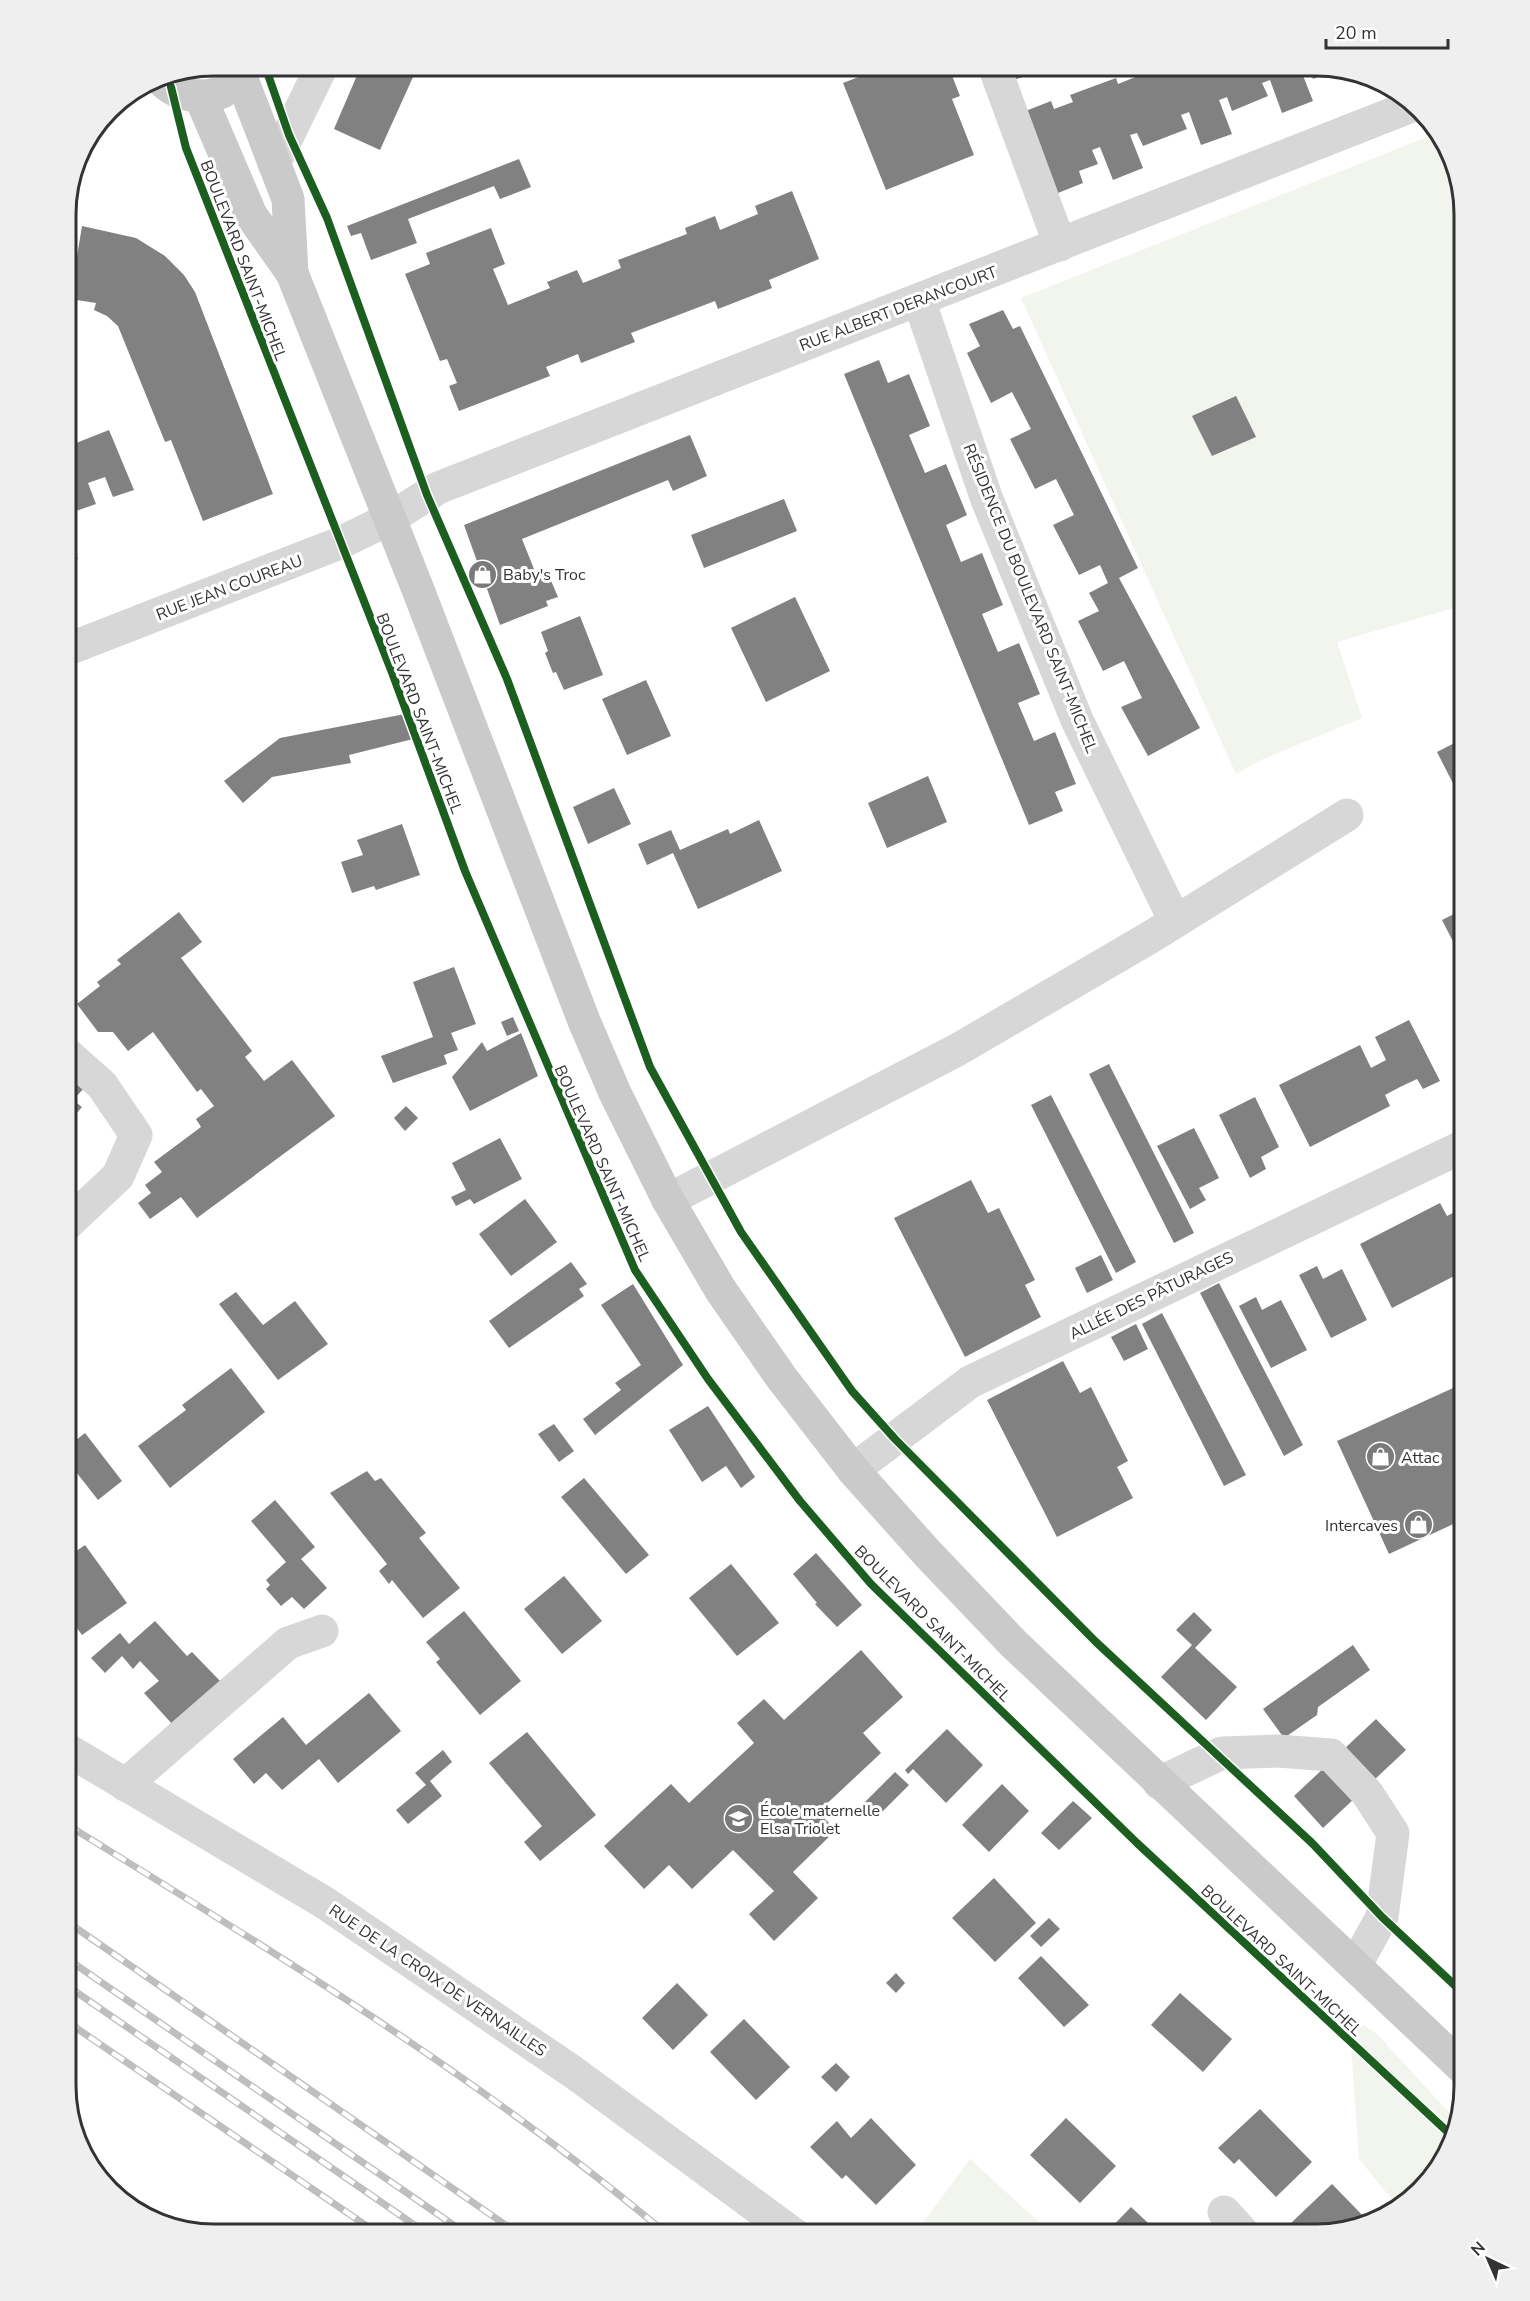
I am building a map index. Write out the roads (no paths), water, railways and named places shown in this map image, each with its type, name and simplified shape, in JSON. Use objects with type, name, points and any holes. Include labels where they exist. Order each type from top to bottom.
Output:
[{"type":"main road","points":[[169,84],[180,92],[200,96],[223,91],[239,77]]},
{"type":"main road","name":"BOULEVARD SAINT-MICHEL","points":[[247,77],[274,164],[288,199],[292,273]]},
{"type":"main road","name":"BOULEVARD SAINT-MICHEL","points":[[200,96],[251,215],[292,273],[584,1021],[615,1093],[668,1200],[720,1289],[781,1377],[853,1470],[928,1554],[1014,1644],[1454,2060]]},
{"type":"street","points":[[274,164],[317,77]]},
{"type":"street","points":[[998,77],[1060,245]]},
{"type":"street","name":"RUE ALBERT DERANCOURT","points":[[389,519],[438,488],[1404,109]]},
{"type":"street","name":"RÉSIDENCE DU BOULEVARD SAINT-MICHEL","points":[[919,300],[987,497],[1073,710],[1175,921]]},
{"type":"street","name":"RUE JEAN COUREAU","points":[[77,646],[340,543],[389,519]]},
{"type":"street","points":[[668,1200],[957,1050],[1175,921],[1347,815]]},
{"type":"street","points":[[76,1215],[118,1176],[136,1135],[102,1085],[77,1062]]},
{"type":"street","name":"ALLÉE DES PÂTURAGES","points":[[853,1470],[970,1382],[1454,1151]]},
{"type":"street","points":[[125,1785],[288,1642],[322,1631]]},
{"type":"street","points":[[1159,1783],[1222,1753],[1278,1751],[1331,1755],[1367,1793],[1393,1833],[1382,1917],[1355,1966]]},
{"type":"street","name":"RUE DE LA CROIX DE VERNAILLES","points":[[76,1755],[326,1903],[573,2073],[780,2224]]},
{"type":"railway","points":[[76,1830],[298,1969],[450,2070],[525,2123],[654,2224]]},
{"type":"railway","points":[[76,1928],[504,2224]]},
{"type":"railway","points":[[76,1965],[452,2224]]},
{"type":"railway","points":[[76,1992],[413,2224]]},
{"type":"railway","points":[[76,2028],[364,2224]]},
{"type":"place","name":"Baby's Troc","points":[[482,574]]},
{"type":"place","name":"Attac","points":[[1380,1457]]},
{"type":"place","name":"Intercaves","points":[[1419,1525]]},
{"type":"place","name":"École maternelle Elsa Triolet","points":[[739,1819]]}]
